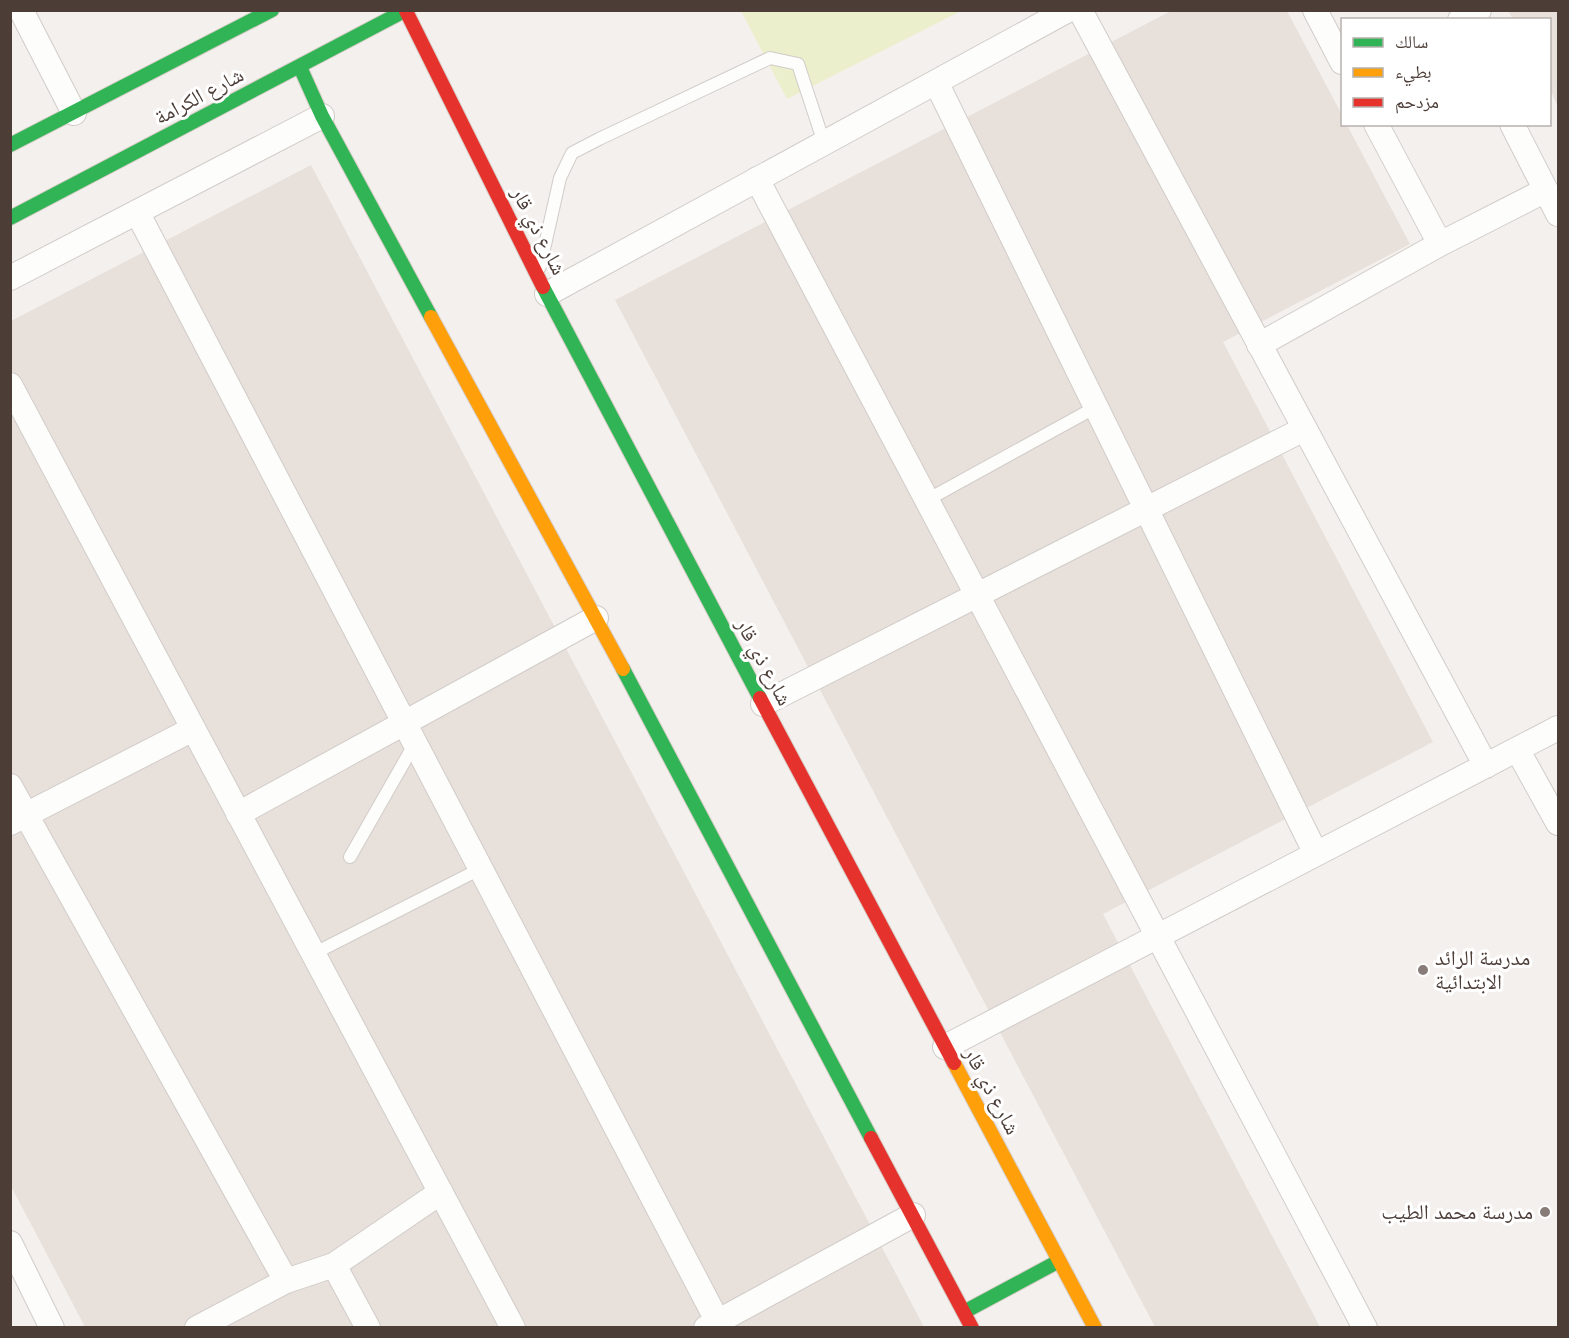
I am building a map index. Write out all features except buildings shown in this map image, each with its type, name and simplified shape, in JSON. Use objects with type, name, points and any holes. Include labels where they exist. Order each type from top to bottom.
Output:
[{"type":"street","points":[[21,10],[74,113]]},
{"type":"street","points":[[542,285],[757,179],[1068,10]]},
{"type":"street","points":[[1080,10],[1486,766]]},
{"type":"street","points":[[1315,10],[1341,60]]},
{"type":"street","points":[[1463,18],[1479,10]]},
{"type":"street","name":"شارع الكرامة","points":[[10,218],[406,11]]},
{"type":"street","name":"شارع ذي قار","points":[[406,11],[542,285],[630,455],[1095,1328]]},
{"type":"street","name":"شارع الكرامة","points":[[10,145],[260,13]]},
{"type":"street","points":[[300,67],[322,116],[596,618],[972,1328]]},
{"type":"street","points":[[936,82],[1316,854]]},
{"type":"street","points":[[10,278],[322,116]]},
{"type":"street","points":[[1377,126],[1440,244]]},
{"type":"street","points":[[1513,126],[1558,214]]},
{"type":"street","points":[[757,179],[1365,1328]]},
{"type":"street","points":[[1259,345],[1440,244],[1546,190]]},
{"type":"street","points":[[137,212],[410,733],[715,1325],[913,1215]]},
{"type":"street","points":[[10,385],[513,1328]]},
{"type":"street","points":[[763,704],[1304,429]]},
{"type":"street","points":[[238,814],[410,733],[596,618]]},
{"type":"street","points":[[945,1047],[1558,728]]},
{"type":"street","points":[[18,819],[193,729]]},
{"type":"street","points":[[1517,749],[1558,823]]},
{"type":"street","points":[[10,786],[18,819],[286,1281]]},
{"type":"street","points":[[197,1328],[286,1281],[334,1265],[441,1192]]},
{"type":"street","points":[[10,1244],[52,1328]]},
{"type":"street","points":[[964,1312],[1059,1261]]},
{"type":"street","points":[[334,1265],[368,1328]]},
{"type":"lane","points":[[542,285],[560,178],[572,153],[599,139],[770,58],[798,64],[824,143]]},
{"type":"lane","points":[[927,500],[1096,406]]},
{"type":"lane","points":[[350,857],[410,733]]},
{"type":"lane","points":[[313,954],[480,869]]},
{"type":"shaded area","points":[[1171,11],[1287,11],[1341,113],[1341,126],[1348,126],[1410,244],[1223,342],[1433,742],[1103,914],[1320,1327],[1155,1327],[615,300]]},
{"type":"shaded area","points":[[1508,11],[1558,11],[1558,107],[1551,91],[1551,18],[1512,18]]},
{"type":"shaded area","points":[[311,165],[924,1327],[85,1327],[11,1186],[11,321]]},
{"type":"green space","points":[[741,11],[961,11],[787,99]]},
{"type":"traffic: fast","points":[[10,145],[272,10]]},
{"type":"traffic: fast","points":[[10,218],[406,10]]},
{"type":"traffic: fast","points":[[300,67],[322,116],[431,317]]},
{"type":"traffic: fast","points":[[543,287],[760,698]]},
{"type":"traffic: fast","points":[[623,669],[871,1138]]},
{"type":"traffic: fast","points":[[964,1312],[1059,1261]]},
{"type":"traffic: slow","points":[[431,317],[623,669]]},
{"type":"traffic: slow","points":[[954,1063],[1095,1328]]},
{"type":"traffic: jam","points":[[406,11],[543,287]]},
{"type":"traffic: jam","points":[[760,698],[954,1063]]},
{"type":"traffic: jam","points":[[871,1138],[972,1328]]},
{"type":"place","name":"مدرسة الرائد الابتدائية","points":[[1423,970]]},
{"type":"place","name":"مدرسة محمد الطيب","points":[[1545,1212]]}]
